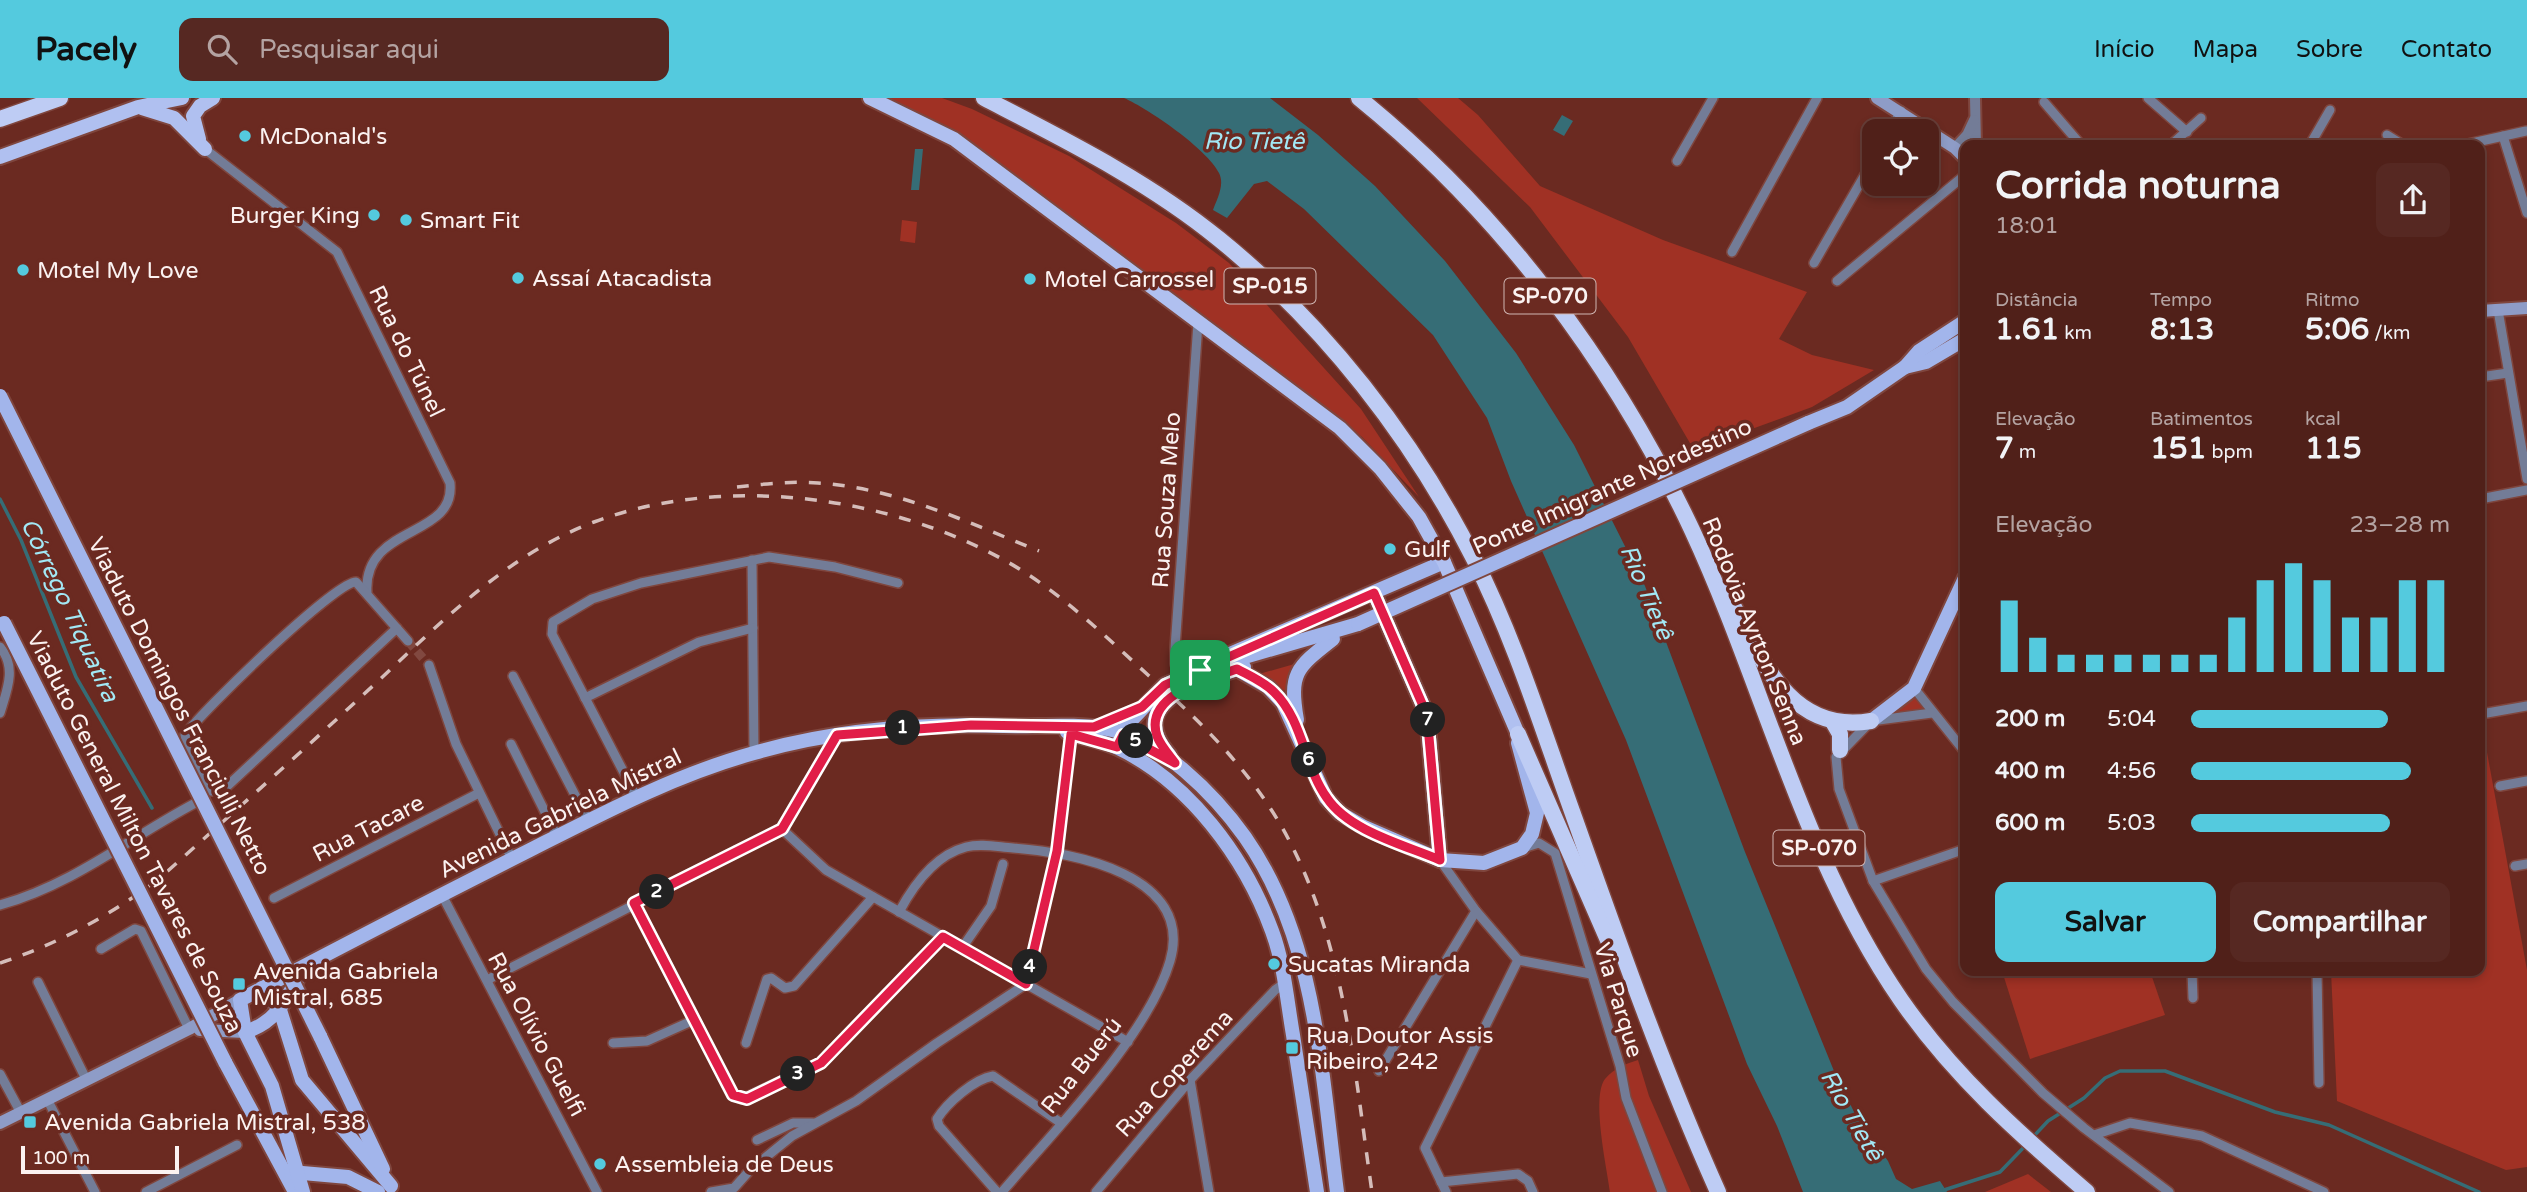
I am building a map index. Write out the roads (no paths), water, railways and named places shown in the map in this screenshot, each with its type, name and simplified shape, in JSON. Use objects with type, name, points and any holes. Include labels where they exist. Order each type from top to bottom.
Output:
[{"type":"highway","points":[[0,119],[60,98]]},
{"type":"highway","points":[[0,156],[138,107],[182,98]]},
{"type":"highway","points":[[205,149],[192,120],[197,109],[213,98]]},
{"type":"highway","points":[[870,98],[954,139],[1340,428],[1380,468],[1419,517],[1444,562],[1616,960],[1634,981],[1676,1097],[1718,1192]]},
{"type":"highway","name":"SP-015","points":[[984,98],[1088,151],[1182,210],[1222,241],[1296,310],[1371,395],[1435,489],[1474,559],[1525,678],[1634,981]]},
{"type":"highway","name":"Rodovia Ayrton Senna","points":[[1359,98],[1404,135],[1476,206],[1545,289],[1604,373],[1692,531],[1817,844],[1861,932],[1899,997],[1963,1080],[2012,1128],[2087,1192]]},
{"type":"highway","points":[[138,107],[169,115],[205,149]]},
{"type":"highway","points":[[1692,531],[1768,673],[1792,698],[1833,722],[1840,734],[1840,750]]},
{"type":"highway","points":[[1833,722],[1871,720]]},
{"type":"main road","points":[[1877,98],[1901,111],[1960,154]]},
{"type":"main road","points":[[2485,311],[2527,308]]},
{"type":"main road","points":[[1905,367],[1919,351],[1960,324]]},
{"type":"main road","points":[[1905,367],[1926,362],[1960,342]]},
{"type":"main road","name":"Ponte Imigrante Nordestino","points":[[1358,624],[1847,407],[1905,367]]},
{"type":"main road","name":"Viaduto Domingos Franciulli Netto","points":[[0,396],[320,1036],[388,1190]]},
{"type":"main road","points":[[1200,670],[1235,651],[1444,562]]},
{"type":"main road","points":[[1871,720],[1914,688],[1960,589]]},
{"type":"main road","points":[[1374,593],[1427,715],[1440,860]]},
{"type":"main road","name":"Viaduto General Milton Tavares de Souza","points":[[2,619],[225,1062],[291,1171]]},
{"type":"main road","points":[[1300,735],[1292,692],[1294,679],[1300,668],[1333,639],[1358,624]]},
{"type":"main road","points":[[1120,741],[1142,707],[1165,685],[1200,670],[1358,624]]},
{"type":"main road","points":[[1333,639],[1182,688],[1162,709],[1156,728],[1157,737],[1175,763],[1220,805],[1246,838],[1269,876],[1292,925],[1307,982],[1337,1192]]},
{"type":"main road","points":[[1237,669],[1276,694],[1300,735],[1326,798],[1340,813],[1364,827],[1440,860],[1484,863],[1522,848],[1536,825],[1537,813],[1519,754],[1518,734]]},
{"type":"main road","points":[[1094,727],[1142,707]]},
{"type":"main road","name":"Avenida Gabriela Mistral","points":[[0,1123],[189,1029],[262,988],[636,796],[754,753],[837,735],[971,725],[1056,728],[1120,741]]},
{"type":"main road","name":"Avenida Gabriela Mistral","points":[[1072,730],[1094,727],[1120,741]]},
{"type":"main road","points":[[1120,741],[1175,763]]},
{"type":"main road","points":[[1120,741],[1210,822],[1244,875],[1272,931],[1285,983],[1317,1192]]},
{"type":"main road","points":[[1272,931],[1281,931],[1292,925]]},
{"type":"main road","points":[[245,1032],[268,1022],[280,1010],[305,966]]},
{"type":"main road","points":[[1285,983],[1294,980],[1307,982]]},
{"type":"main road","points":[[262,988],[280,1010],[302,1080],[388,1190]]},
{"type":"main road","points":[[240,1000],[245,1032],[272,1086],[295,1192]]},
{"type":"main road","name":"Avenida Gabriela Mistral","points":[[189,1029],[245,1032]]},
{"type":"main road","points":[[291,1171],[328,1173],[388,1190]]},
{"type":"main road","points":[[291,1171],[303,1192]]},
{"type":"street","points":[[1677,160],[1713,98]]},
{"type":"street","points":[[1732,252],[1817,98]]},
{"type":"street","points":[[1975,98],[1976,140]]},
{"type":"street","points":[[2148,98],[2187,132]]},
{"type":"street","points":[[2044,102],[2077,140]]},
{"type":"street","points":[[2313,140],[2330,110]]},
{"type":"street","points":[[1897,119],[1901,111]]},
{"type":"street","points":[[1962,140],[1970,130],[1975,117]]},
{"type":"street","points":[[2177,140],[2201,118]]},
{"type":"street","points":[[2485,140],[2526,131]]},
{"type":"street","points":[[2387,135],[2395,140]]},
{"type":"street","points":[[2503,136],[2527,213]]},
{"type":"street","points":[[1955,148],[1960,142]]},
{"type":"street","name":"Rua do Túnel","points":[[205,149],[337,252],[450,483],[451,496],[447,507],[438,516],[390,543],[374,557],[366,577],[367,592]]},
{"type":"street","points":[[1837,281],[1960,178]]},
{"type":"street","points":[[1814,263],[1862,180]]},
{"type":"street","points":[[2498,310],[2508,373],[2524,440],[2527,479]]},
{"type":"street","name":"Rua Souza Melo","points":[[1180,678],[1175,664],[1175,648],[1198,323]]},
{"type":"street","points":[[2485,376],[2508,373]]},
{"type":"street","points":[[2485,498],[2527,490]]},
{"type":"street","points":[[636,796],[552,634],[553,622],[578,605],[605,594],[641,583],[752,560],[780,558],[835,566],[898,583]]},
{"type":"street","points":[[752,560],[754,753]]},
{"type":"street","points":[[219,792],[210,791],[188,753],[185,735],[226,690],[326,599],[352,581],[367,592],[408,641]]},
{"type":"street","points":[[0,905],[97,864],[173,814],[219,792],[397,628]]},
{"type":"street","points":[[585,698],[699,642],[752,628]]},
{"type":"street","points":[[0,647],[6,654],[11,673],[0,713]]},
{"type":"street","points":[[429,665],[456,744],[512,859]]},
{"type":"street","points":[[513,676],[588,820]]},
{"type":"street","points":[[1914,688],[1931,713],[1960,746]]},
{"type":"street","points":[[2487,713],[2527,706]]},
{"type":"street","points":[[1931,713],[1871,720],[1836,757],[1836,777],[1873,881],[1926,969],[1953,1002],[2043,1093],[2084,1128],[2169,1192]]},
{"type":"street","points":[[711,1192],[734,1188],[750,1170],[813,1123],[856,1101],[1026,984],[1057,851],[1072,730]]},
{"type":"street","points":[[486,979],[782,829],[837,735]]},
{"type":"street","points":[[510,744],[557,836]]},
{"type":"street","points":[[2501,786],[2527,781]]},
{"type":"street","name":"Rua Tacare","points":[[274,898],[479,793]]},
{"type":"street","points":[[782,829],[826,870],[1128,1042]]},
{"type":"street","name":"Via Parque","points":[[1522,848],[1539,844],[1555,853],[1620,1066],[1626,1098],[1662,1192]]},
{"type":"street","name":"Rua Buerú","points":[[899,912],[913,886],[955,851],[983,846],[1057,851],[1128,875],[1148,890],[1172,924],[1170,961],[1128,1042],[1002,1192]]},
{"type":"street","points":[[1873,881],[1960,851]]},
{"type":"street","points":[[1440,860],[1476,911],[1518,960],[1591,974]]},
{"type":"street","points":[[2515,866],[2527,863]]},
{"type":"street","points":[[962,948],[991,905],[1003,864]]},
{"type":"street","name":"Rua Olívio Guelfi","points":[[442,895],[597,1192]]},
{"type":"street","points":[[746,1043],[767,979],[771,978],[785,988],[794,986],[873,897]]},
{"type":"street","points":[[634,903],[733,1095],[747,1099],[821,1063],[943,937]]},
{"type":"street","points":[[1379,1071],[1476,911]]},
{"type":"street","points":[[101,949],[135,929],[141,931],[189,1029]]},
{"type":"street","points":[[1446,1192],[1425,1148],[1518,960]]},
{"type":"street","points":[[2192,976],[2193,998]]},
{"type":"street","points":[[2317,976],[2319,1083]]},
{"type":"street","points":[[38,982],[86,1079]]},
{"type":"street","name":"Rua Coperema","points":[[1096,1192],[1190,1080],[1275,989],[1285,983]]},
{"type":"street","points":[[613,1043],[647,1041],[694,1020]]},
{"type":"street","points":[[0,1074],[21,1113]]},
{"type":"street","points":[[997,1192],[939,1125],[937,1119],[941,1112],[973,1085],[993,1076],[1061,1123]]},
{"type":"street","points":[[1190,1080],[1209,1192]]},
{"type":"street","points":[[47,1099],[95,1192]]},
{"type":"street","points":[[757,1140],[793,1123],[813,1123]]},
{"type":"street","points":[[2094,1135],[2130,1123],[2202,1136],[2324,1192]]},
{"type":"street","points":[[150,1191],[237,1145]]},
{"type":"street","points":[[1441,1182],[1518,1174],[1528,1181],[1533,1192]]},
{"type":"water","name":"Rio Tietê","points":[[1124,98],[1270,98],[1318,135],[1375,186],[1445,261],[1516,353],[1574,445],[1645,586],[1745,852],[1834,1071],[1857,1118],[1888,1161],[1896,1179],[1912,1189],[1940,1181],[1947,1192],[1803,1192],[1777,1126],[1747,1064],[1626,740],[1511,481],[1487,418],[1433,335],[1304,209],[1267,181],[1254,184],[1227,218],[1213,210],[1220,192],[1221,178],[1212,163],[1176,131]]},
{"type":"water","points":[[1562,115],[1573,121],[1564,136],[1553,130]]},
{"type":"water","points":[[915,149],[923,149],[919,190],[911,190]]},
{"type":"waterway","name":"Córrego Tiquatira","points":[[0,499],[21,540],[76,677],[152,808]]},
{"type":"waterway","points":[[2032,1138],[2048,1121],[2084,1098],[2105,1078],[2120,1071],[2165,1071],[2275,1112],[2329,1125],[2479,1192]]},
{"type":"waterway","points":[[1944,1190],[2000,1172],[2027,1144]]},
{"type":"tunnel","points":[[408,641],[429,665]]},
{"type":"railway","points":[[737,487],[808,482],[847,486],[931,508],[1039,551]]},
{"type":"railway","points":[[0,963],[43,947],[83,927],[160,878],[443,620],[499,575],[560,537],[594,522],[644,507],[695,499],[749,496],[803,499],[856,507],[908,520],[958,538],[1004,560],[1043,585],[1170,694],[1211,734],[1248,777],[1265,800],[1294,850],[1312,890],[1326,932],[1354,1061],[1372,1192]]},
{"type":"place","name":"McDonald's","points":[[245,136]]},
{"type":"place","name":"Burger King","points":[[374,215]]},
{"type":"place","name":"Smart Fit","points":[[406,220]]},
{"type":"place","name":"Motel My Love","points":[[23,270]]},
{"type":"place","name":"Assaí Atacadista","points":[[518,278]]},
{"type":"place","name":"Motel Carrossel","points":[[1030,279]]},
{"type":"place","name":"Gulf","points":[[1390,549]]},
{"type":"place","name":"Sucatas Miranda","points":[[1274,964]]},
{"type":"place","name":"Avenida Gabriela Mistral, 685","points":[[239,984]]},
{"type":"place","name":"Rua Doutor Assis Ribeiro, 242","points":[[1292,1048]]},
{"type":"place","name":"Avenida Gabriela Mistral, 538","points":[[30,1122]]},
{"type":"place","name":"Assembleia de Deus","points":[[600,1164]]}]
